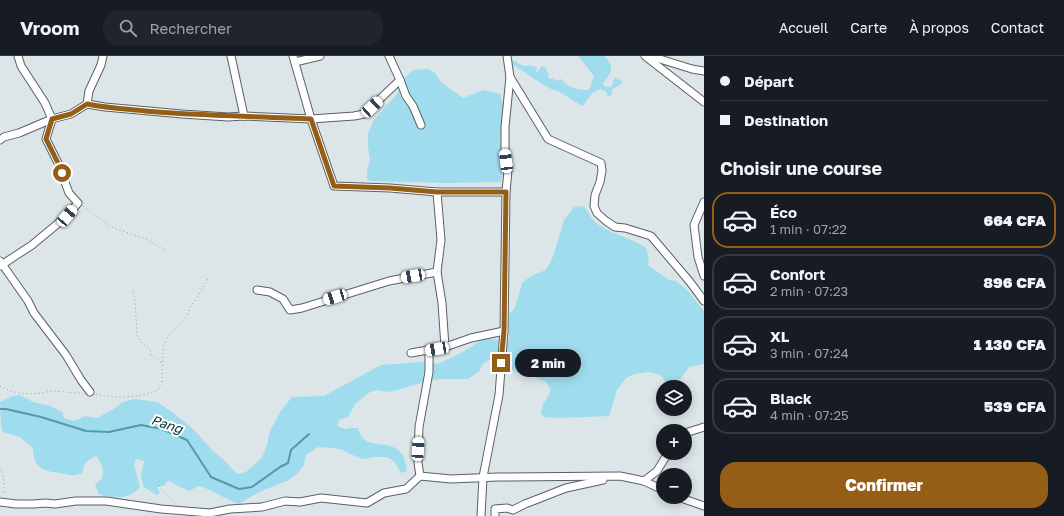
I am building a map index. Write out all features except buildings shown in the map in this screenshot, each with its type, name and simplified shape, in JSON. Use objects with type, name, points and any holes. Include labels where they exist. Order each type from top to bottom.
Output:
[{"type":"street","points":[[18,56],[21,66],[45,104],[52,119],[46,139],[58,163],[69,193],[78,203],[67,216],[32,245],[1,264],[28,301],[34,313],[66,355],[90,392]]},
{"type":"street","points":[[87,104],[89,92],[101,65],[103,56]]},
{"type":"street","points":[[231,56],[244,116]]},
{"type":"street","points":[[320,56],[294,59],[311,119],[334,186],[390,188],[437,192],[506,192]]},
{"type":"street","points":[[389,56],[406,96],[413,106],[421,125]]},
{"type":"street","points":[[481,516],[483,480],[499,395],[504,331],[506,192],[508,170],[505,151],[505,127],[510,77],[507,56]]},
{"type":"street","points":[[645,56],[704,102]]},
{"type":"street","points":[[650,56],[692,69],[704,71]]},
{"type":"street","points":[[510,77],[548,139],[602,163],[600,182],[595,195],[594,206],[597,213],[615,227],[625,228],[650,236],[690,282],[704,301]]},
{"type":"street","points":[[0,140],[4,137],[19,133],[52,119],[71,114],[87,104],[105,107],[228,117],[244,116],[311,119],[354,116],[364,114],[400,80]]},
{"type":"street","points":[[437,192],[441,240],[437,272],[442,303],[445,347]]},
{"type":"street","points":[[704,202],[694,225],[698,257],[704,276]]},
{"type":"street","points":[[257,290],[270,292],[283,299],[290,310],[302,308],[389,280],[437,272]]},
{"type":"street","points":[[411,353],[445,347],[471,338],[504,331]]},
{"type":"street","points":[[420,476],[418,463],[419,427],[429,372],[429,350]]},
{"type":"street","points":[[692,431],[704,428]]},
{"type":"street","points":[[644,481],[657,471],[664,460]]},
{"type":"street","points":[[3,502],[16,504],[55,504],[76,501],[106,501],[210,513],[230,509],[262,507],[285,501],[300,502],[322,498],[367,503],[384,494],[406,489],[420,476],[483,480],[620,476],[644,481],[656,487]]},
{"type":"street","points":[[495,516],[495,509],[507,508],[513,510],[566,488],[620,476]]},
{"type":"street","points":[[692,502],[704,506]]},
{"type":"path","points":[[78,203],[111,227],[146,238],[166,251]]},
{"type":"path","points":[[0,386],[13,392],[30,394],[49,392],[90,392],[105,396],[136,396],[152,393],[158,390],[162,380],[164,343],[170,333],[183,322],[209,277]]},
{"type":"path","points":[[133,292],[135,299],[137,335],[141,342],[150,350],[152,356],[163,364]]},
{"type":"path","points":[[0,468],[3,474],[3,502]]},
{"type":"path","points":[[158,477],[160,488],[182,510]]},
{"type":"shaded area","points":[[578,56],[604,56],[610,63],[611,70],[603,84],[605,87],[610,87],[615,78],[622,81],[622,84],[612,90],[612,95],[608,97],[606,92],[601,89],[597,90],[595,93],[593,92],[583,106],[558,91],[542,84],[511,63],[512,60],[524,66],[534,66],[537,68],[537,73],[541,67],[544,66],[549,75],[548,78],[557,81],[561,79],[571,87],[587,90],[590,88],[594,76]]},
{"type":"shaded area","points":[[428,69],[434,72],[442,83],[463,98],[483,90],[500,94],[504,108],[500,138],[503,169],[501,182],[446,183],[369,181],[367,178],[367,171],[370,161],[368,133],[374,120],[397,94],[404,78],[414,70]]},
{"type":"shaded area","points":[[584,206],[595,222],[600,226],[646,248],[649,261],[648,265],[669,280],[676,281],[688,291],[704,311],[704,364],[689,367],[680,380],[664,380],[661,375],[648,372],[634,374],[626,378],[617,390],[609,416],[559,418],[545,417],[541,414],[543,404],[551,389],[546,382],[530,375],[516,372],[493,359],[484,363],[481,366],[480,371],[468,379],[442,379],[428,381],[390,392],[377,390],[370,392],[355,404],[348,417],[339,420],[337,426],[345,429],[358,428],[361,436],[371,443],[396,448],[403,457],[407,471],[401,473],[395,462],[387,457],[362,459],[343,450],[318,447],[306,455],[304,465],[298,473],[289,480],[259,492],[239,504],[199,486],[189,491],[170,481],[166,482],[165,485],[157,487],[160,493],[156,495],[143,486],[141,475],[144,461],[136,459],[134,465],[140,487],[136,491],[121,497],[110,497],[99,494],[95,485],[102,478],[103,469],[96,456],[86,462],[82,473],[71,475],[48,471],[37,464],[33,448],[20,437],[3,432],[1,427],[0,402],[10,397],[20,395],[33,402],[50,406],[62,412],[64,418],[74,421],[85,416],[97,418],[123,402],[135,399],[157,402],[192,428],[213,451],[238,474],[246,472],[262,458],[270,431],[280,412],[292,397],[324,396],[381,365],[422,362],[438,364],[461,353],[485,338],[509,342],[509,314],[515,308],[522,283],[531,276],[546,270],[552,259],[564,220],[574,207]]},
{"type":"waterway","name":"Pang","points":[[0,409],[41,417],[86,431],[109,432],[141,425],[162,429],[187,440],[211,477],[239,489],[252,487],[288,463],[291,450],[309,434]]},
{"type":"route","points":[[62,173],[46,139],[52,119],[71,114],[87,104],[182,114],[228,117],[244,116],[311,119],[334,186],[390,188],[437,192],[506,192],[504,331],[501,363]]}]
